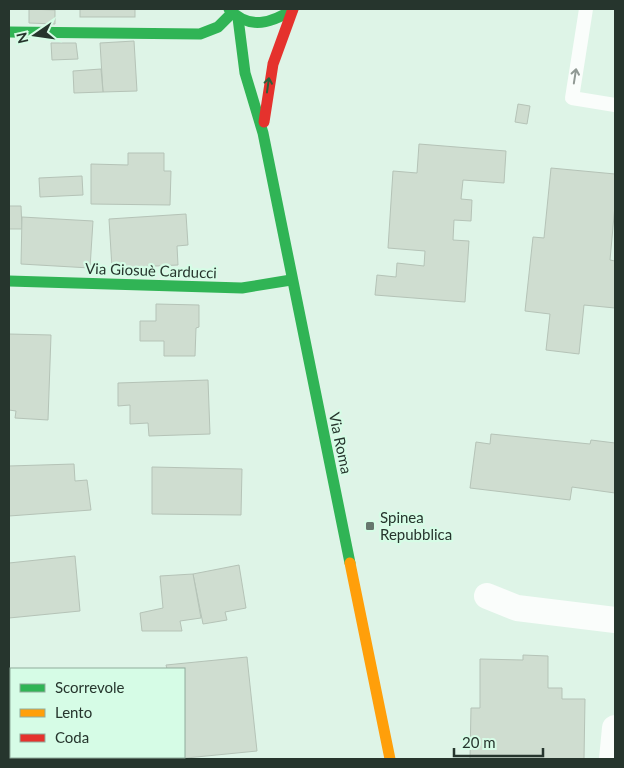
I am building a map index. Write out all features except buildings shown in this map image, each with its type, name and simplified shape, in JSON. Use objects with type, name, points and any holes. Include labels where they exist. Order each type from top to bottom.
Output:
[{"type":"street","name":"Via Roma","points":[[233,13],[250,23],[266,24],[281,18],[293,9]]},
{"type":"street","name":"Via Roma","points":[[263,133],[270,70],[279,39],[293,9]]},
{"type":"street","name":"Via Roma","points":[[233,13],[245,73],[263,133],[291,280],[390,759]]},
{"type":"street","points":[[9,32],[200,34],[218,27],[233,13]]},
{"type":"street","name":"Via Giosuè Carducci","points":[[9,281],[242,288],[291,280]]},
{"type":"street","points":[[487,596],[517,608],[615,620]]},
{"type":"street","points":[[612,759],[615,728]]},
{"type":"lane","points":[[586,9],[572,98],[615,105]]},
{"type":"traffic: fast","points":[[229,9],[244,20],[252,22],[268,21],[293,9]]},
{"type":"traffic: fast","points":[[9,32],[200,34],[218,27],[232,13]]},
{"type":"traffic: fast","points":[[238,18],[245,73],[263,133],[350,563]]},
{"type":"traffic: fast","points":[[9,281],[242,288],[291,280]]},
{"type":"traffic: slow","points":[[350,563],[390,759]]},
{"type":"traffic: jam","points":[[264,122],[273,64],[293,9]]},
{"type":"place","name":"Spinea Repubblica","points":[[370,526]]}]
